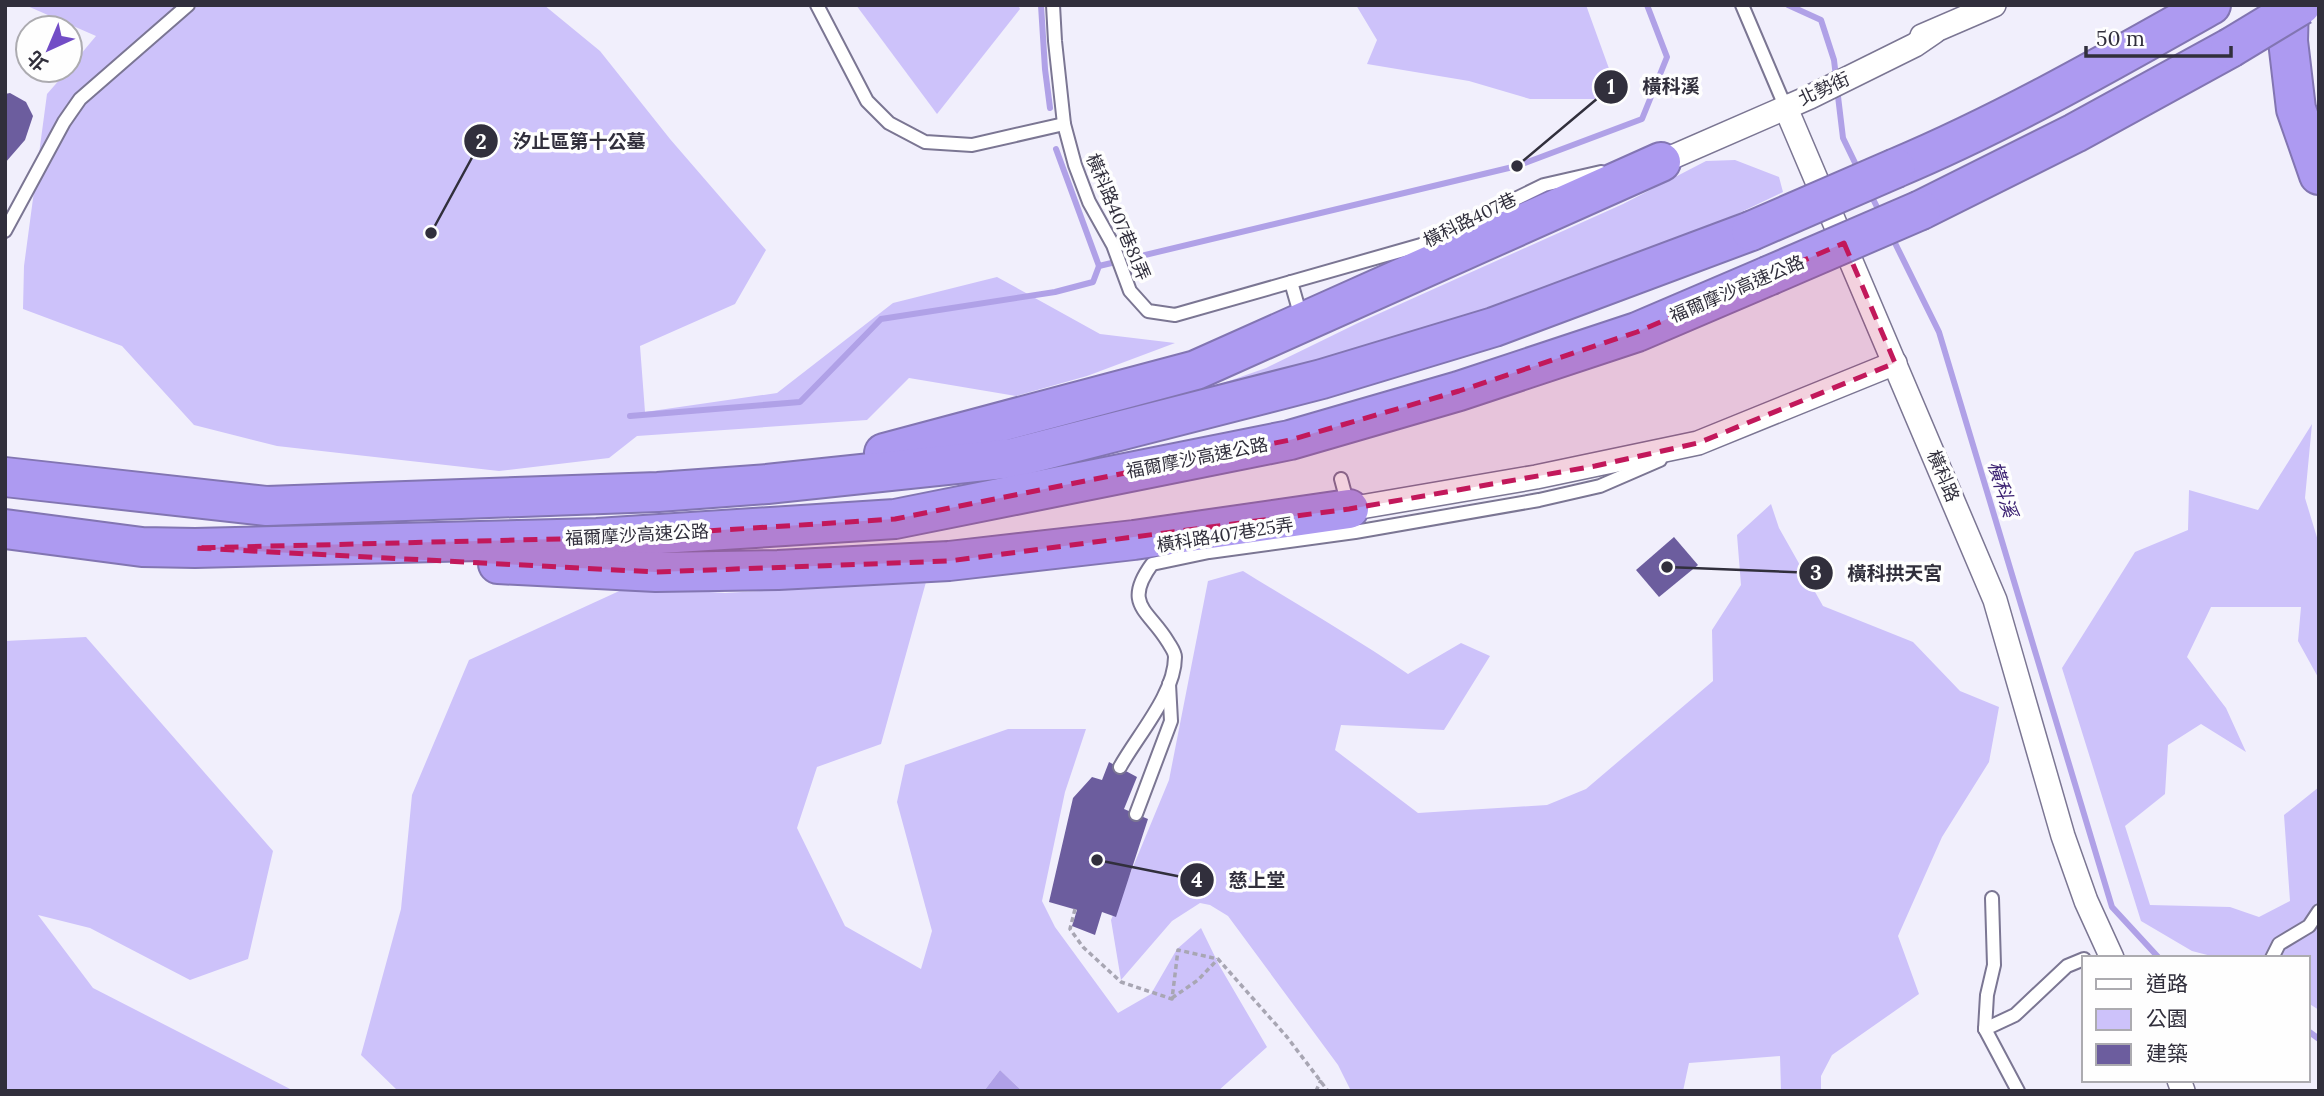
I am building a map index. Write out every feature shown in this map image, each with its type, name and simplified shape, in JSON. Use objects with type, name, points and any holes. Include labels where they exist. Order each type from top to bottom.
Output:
[{"type":"highway","points":[[5,477],[267,506],[658,492],[767,484],[1013,458],[1322,379],[1494,327],[1751,231],[1955,143],[2062,88],[2211,5]]},
{"type":"highway","points":[[2289,5],[2288,41],[2296,109],[2319,175]]},
{"type":"highway","name":"福爾摩沙高速公路","points":[[5,530],[142,547],[195,548],[597,538],[895,519],[1290,440],[1471,387],[1637,332],[1769,276],[1921,210],[2075,132],[2230,48],[2301,5]]},
{"type":"highway","points":[[767,484],[1196,370],[1661,162]]},
{"type":"highway","points":[[195,548],[656,572],[778,570],[962,559],[1133,540],[1349,507]]},
{"type":"street","name":"北勢街","points":[[1785,106],[1994,5]]},
{"type":"street","name":"橫科路407巷","points":[[1661,162],[1785,106]]},
{"type":"street","name":"橫科路","points":[[1785,106],[1994,600],[2063,835],[2086,901],[2098,956]]},
{"type":"street","points":[[1349,507],[1536,477],[1698,443],[1895,363]]},
{"type":"lane","points":[[5,231],[64,122],[80,99],[188,5]]},
{"type":"lane","points":[[817,5],[867,101],[889,123],[925,142],[972,145],[1064,124]]},
{"type":"lane","name":"橫科路407巷81弄","points":[[1053,5],[1064,124],[1079,177],[1130,291],[1148,311]]},
{"type":"lane","name":"橫科路","points":[[1742,5],[1785,106]]},
{"type":"lane","name":"橫科路407巷","points":[[1148,311],[1175,315],[1421,245],[1544,185],[1661,162]]},
{"type":"lane","points":[[1292,282],[1299,310]]},
{"type":"lane","name":"橫科路407巷25弄","points":[[1120,768],[1169,684],[1175,655],[1167,640],[1142,610],[1138,596],[1143,576],[1152,564],[1209,552],[1349,507]]},
{"type":"lane","points":[[1136,814],[1171,721],[1169,684]]},
{"type":"lane","points":[[1992,898],[1994,965],[1987,995],[1985,1029],[2018,1091]]},
{"type":"lane","points":[[2273,956],[2279,944],[2309,926],[2319,911]]},
{"type":"lane","points":[[1985,1029],[2015,1015],[2067,966],[2082,961]]},
{"type":"path","points":[[1075,909],[1070,929],[1083,947],[1121,982],[1172,999]]},
{"type":"path","points":[[1172,999],[1178,950],[1218,959],[1328,1091]]},
{"type":"path","points":[[1172,999],[1198,980],[1218,959]]},
{"type":"path","points":[[1316,1091],[1321,1080]]},
{"type":"highlighted area","points":[[1844,243],[1895,363],[1698,443],[1595,466],[1349,509],[949,561],[656,572],[195,548],[597,538],[895,519],[1290,440],[1459,391],[1637,332]]},
{"type":"green space","points":[[25,5],[544,5],[600,51],[670,139],[766,250],[735,304],[640,346],[645,412],[777,393],[893,303],[997,277],[1100,334],[1175,343],[1087,376],[1016,396],[909,378],[867,420],[637,436],[609,458],[499,471],[277,446],[194,425],[122,346],[23,309],[24,266],[47,94],[56,84],[84,84],[84,50],[96,36],[84,31],[84,14],[46,14]]},
{"type":"green space","points":[[856,5],[1018,5],[1020,9],[937,114]]},
{"type":"green space","points":[[1356,5],[1586,5],[1620,99],[1530,99],[1469,81],[1367,64],[1377,40]]},
{"type":"green space","points":[[1735,160],[1779,177],[1783,192],[1712,226],[1493,308],[1381,343],[1169,402],[1266,368],[1358,323],[1623,204],[1706,161]]},
{"type":"green space","points":[[2312,424],[2305,498],[2319,544],[2319,679],[2298,641],[2301,607],[2211,607],[2187,657],[2226,708],[2246,752],[2201,724],[2168,745],[2165,794],[2125,826],[2150,905],[2230,907],[2259,917],[2290,901],[2284,815],[2319,787],[2319,1010],[2310,1004],[2310,956],[2211,956],[2192,951],[2141,921],[2062,668],[2135,552],[2188,530],[2189,490],[2258,510]]},
{"type":"green space","points":[[1771,504],[1779,528],[1823,606],[1913,642],[1960,691],[1999,707],[1989,762],[1942,837],[1898,936],[1919,994],[1832,1055],[1821,1076],[1821,1091],[1781,1091],[1780,1056],[1689,1063],[1683,1091],[1351,1091],[1338,1065],[1228,916],[1210,905],[1200,903],[1172,921],[1121,980],[1111,920],[1169,780],[1208,581],[1243,571],[1408,674],[1461,643],[1490,656],[1444,730],[1341,725],[1335,750],[1418,813],[1547,805],[1586,789],[1713,681],[1712,630],[1741,585],[1737,535]]},
{"type":"green space","points":[[926,582],[881,744],[817,767],[797,828],[845,926],[921,969],[932,931],[897,802],[905,765],[1008,729],[1086,729],[1065,792],[1042,901],[1055,927],[1118,1013],[1151,994],[1177,949],[1201,928],[1219,965],[1267,1047],[1218,1091],[1022,1091],[1000,1070],[984,1091],[398,1091],[361,1055],[401,909],[412,795],[469,660],[628,587],[725,593]]},
{"type":"green space","points":[[86,637],[273,851],[248,959],[190,980],[90,928],[38,915],[93,988],[294,1091],[5,1091],[5,641]]},
{"type":"shaded area","points":[[1000,1070],[1022,1091],[984,1091]]},
{"type":"building","points":[[10,93],[26,102],[33,116],[25,140],[5,163],[5,94]]},
{"type":"building","points":[[1674,537],[1698,565],[1659,597],[1636,570]]},
{"type":"building","points":[[1109,762],[1137,777],[1124,809],[1148,819],[1116,917],[1102,912],[1095,935],[1072,926],[1077,910],[1049,902],[1073,798],[1092,777],[1102,780]]},
{"type":"waterway","name":"橫科溪","points":[[1041,5],[1050,108]]},
{"type":"waterway","name":"橫科溪","points":[[1056,149],[1099,266],[1517,166],[1642,119],[1667,57],[1647,5]]},
{"type":"waterway","name":"橫科溪","points":[[1788,5],[1821,20],[1834,60],[1836,77]]},
{"type":"waterway","name":"橫科溪","points":[[1837,88],[1843,138],[1859,171]]},
{"type":"waterway","name":"橫科溪","points":[[1870,193],[1881,215]]},
{"type":"waterway","name":"橫科溪","points":[[1892,237],[1939,332],[2112,907],[2157,956]]},
{"type":"waterway","points":[[630,416],[800,402],[881,319],[1055,292],[1093,282],[1099,266]]},
{"type":"waterway","name":"橫科溪","points":[[2310,1032],[2319,1039]]},
{"type":"place","name":"橫科溪","points":[[1517,166]]},
{"type":"place","name":"汐止區第十公墓","points":[[431,233]]},
{"type":"place","name":"橫科拱天宮","points":[[1667,567]]},
{"type":"place","name":"慈上堂","points":[[1097,860]]}]
